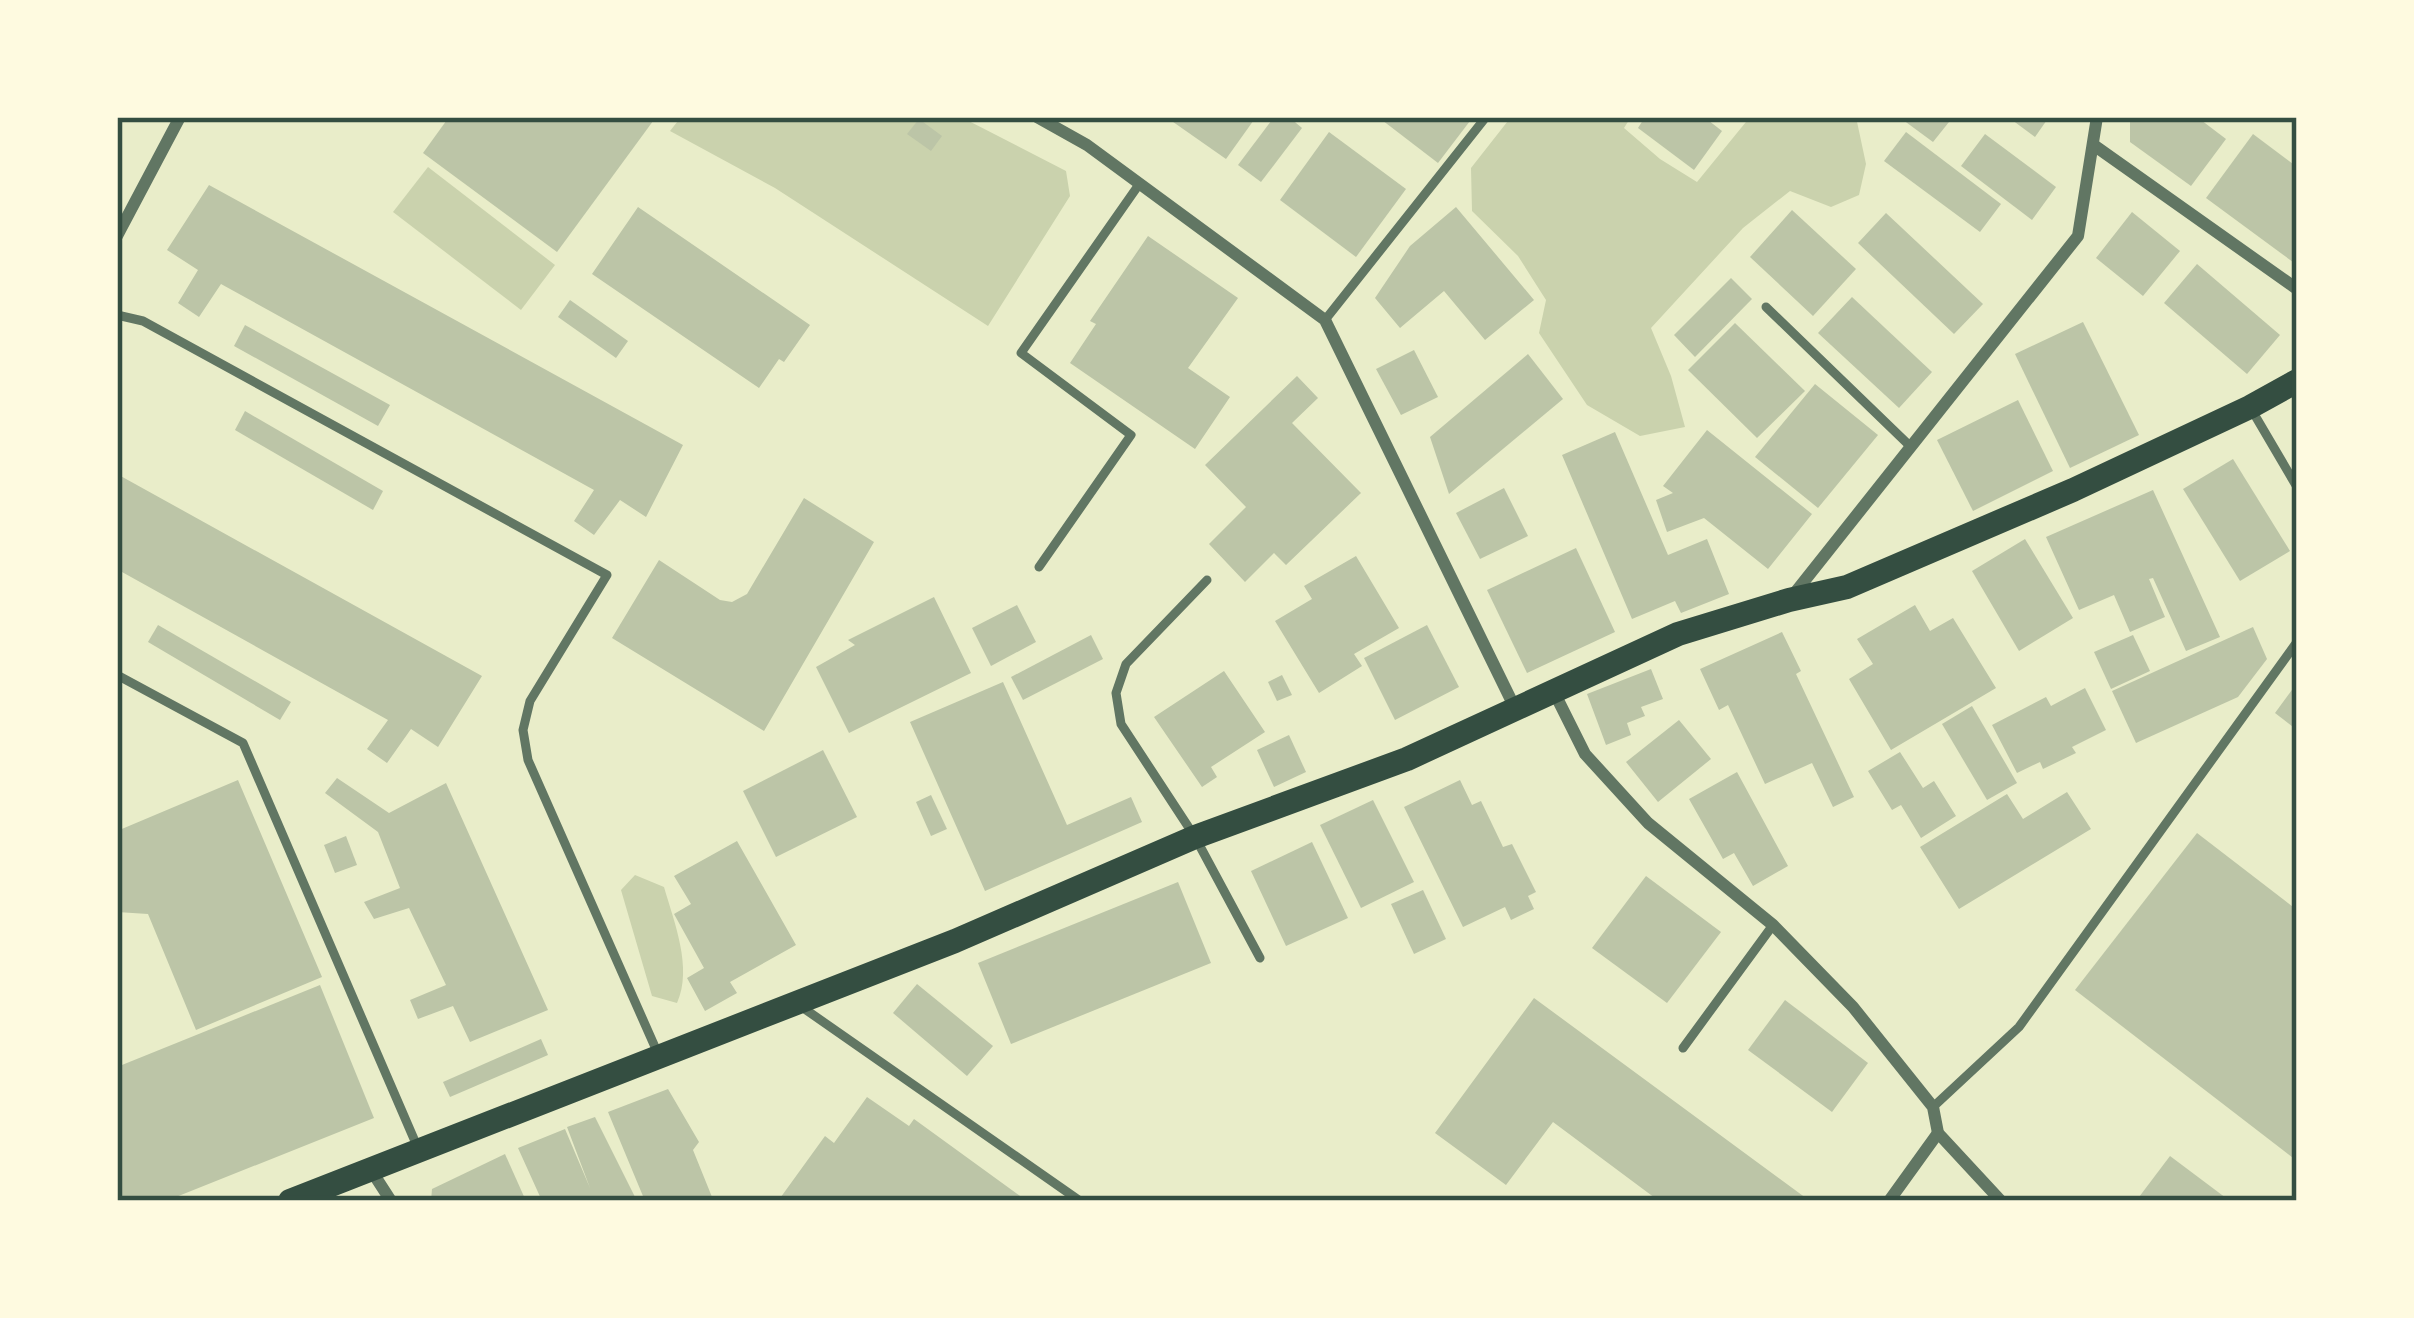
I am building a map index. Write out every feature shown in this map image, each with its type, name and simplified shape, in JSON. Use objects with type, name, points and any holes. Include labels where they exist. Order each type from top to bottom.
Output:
[{"type":"main road","points":[[290,1201],[955,941],[1195,837],[1407,759],[1678,634],[1846,587],[2250,407],[2297,381]]},
{"type":"street","points":[[117,236],[180,117]]},
{"type":"street","points":[[1037,117],[1087,145],[1325,320],[1515,708]]},
{"type":"street","points":[[1789,600],[2078,236],[2097,117]]},
{"type":"street","points":[[2095,146],[2297,290]]},
{"type":"street","points":[[1552,689],[1585,754],[1648,824],[1774,925],[1853,1007],[1933,1107],[1938,1133],[2001,1201]]},
{"type":"street","points":[[1889,1201],[1938,1133]]},
{"type":"street","points":[[371,1170],[392,1201]]},
{"type":"lane","points":[[1325,320],[1486,117]]},
{"type":"lane","points":[[1039,567],[1131,435],[1021,353],[1140,183]]},
{"type":"lane","points":[[1766,307],[1911,447]]},
{"type":"lane","points":[[117,315],[143,321],[607,575],[530,701],[523,730],[528,760],[659,1057]]},
{"type":"lane","points":[[2250,407],[2297,487]]},
{"type":"lane","points":[[1207,580],[1126,664],[1116,693],[1121,724],[1195,837],[1260,958]]},
{"type":"lane","points":[[1933,1107],[2020,1027],[2297,641]]},
{"type":"lane","points":[[117,675],[243,743],[419,1151]]},
{"type":"lane","points":[[1683,1048],[1774,925]]},
{"type":"lane","points":[[797,1003],[1080,1201]]},
{"type":"green space","points":[[681,117],[961,117],[1066,171],[1070,196],[988,326],[775,188],[670,131]]},
{"type":"green space","points":[[1511,117],[1631,117],[1624,128],[1697,182],[1750,117],[1856,117],[1866,164],[1859,195],[1831,207],[1790,191],[1743,228],[1651,328],[1685,427],[1640,436],[1587,405],[1539,333],[1546,300],[1518,256],[1472,211],[1471,168]]},
{"type":"green space","points":[[428,167],[555,265],[521,310],[393,212]]},
{"type":"green space","points":[[635,875],[664,887],[683,960],[677,1003],[652,996],[621,890]]},
{"type":"building","points":[[449,117],[656,117],[557,252],[423,153]]},
{"type":"building","points":[[1166,117],[1256,117],[1226,159]]},
{"type":"building","points":[[1274,117],[1289,117],[1302,128],[1261,182],[1238,165]]},
{"type":"building","points":[[1378,117],[1473,117],[1438,163]]},
{"type":"building","points":[[1645,117],[1704,117],[1722,131],[1694,170],[1638,128]]},
{"type":"building","points":[[1899,117],[1953,117],[1933,142]]},
{"type":"building","points":[[2008,117],[2049,117],[2035,137]]},
{"type":"building","points":[[2130,117],[2197,117],[2226,139],[2191,186],[2130,142]]},
{"type":"building","points":[[919,119],[942,136],[931,151],[907,134]]},
{"type":"building","points":[[1329,132],[1406,189],[1356,257],[1280,200]]},
{"type":"building","points":[[1906,132],[2001,204],[1980,232],[1884,161]]},
{"type":"building","points":[[1985,134],[2056,187],[2032,220],[1961,166]]},
{"type":"building","points":[[2253,134],[2297,167],[2297,265],[2206,198]]},
{"type":"building","points":[[209,185],[683,445],[646,517],[620,500],[594,535],[574,521],[594,490],[221,284],[199,317],[178,303],[198,270],[167,250]]},
{"type":"building","points":[[638,207],[810,325],[759,388],[592,274]]},
{"type":"building","points":[[1456,207],[1534,300],[1485,340],[1444,291],[1400,328],[1375,298],[1410,246]]},
{"type":"building","points":[[1792,210],[1856,269],[1813,316],[1750,257]]},
{"type":"building","points":[[2132,212],[2180,251],[2143,296],[2096,258]]},
{"type":"building","points":[[1886,213],[1983,304],[1954,334],[1858,243]]},
{"type":"building","points":[[1148,236],[1238,298],[1188,368],[1230,397],[1195,449],[1070,363],[1096,324],[1090,321]]},
{"type":"building","points":[[2197,264],[2280,335],[2247,374],[2164,303]]},
{"type":"building","points":[[1731,278],[1752,299],[1695,357],[1674,335]]},
{"type":"building","points":[[1852,297],[1932,372],[1899,408],[1818,333]]},
{"type":"building","points":[[570,300],[628,341],[616,358],[558,317]]},
{"type":"building","points":[[2083,322],[2139,435],[2070,468],[2015,354]]},
{"type":"building","points":[[1735,323],[1805,391],[1757,438],[1688,370]]},
{"type":"building","points":[[245,325],[390,405],[378,426],[234,346]]},
{"type":"building","points":[[1414,350],[1438,397],[1401,415],[1376,369]]},
{"type":"building","points":[[1528,354],[1563,399],[1449,494],[1430,437]]},
{"type":"building","points":[[1297,376],[1318,398],[1292,423],[1361,493],[1286,565],[1274,553],[1245,582],[1209,544],[1246,507],[1205,465]]},
{"type":"building","points":[[1815,384],[1878,435],[1818,508],[1755,457]]},
{"type":"building","points":[[2018,400],[2053,471],[1973,511],[1937,440]]},
{"type":"building","points":[[245,411],[383,491],[373,510],[235,430]]},
{"type":"building","points":[[1707,430],[1812,514],[1768,569],[1704,518],[1667,532],[1656,500],[1673,493],[1663,486]]},
{"type":"building","points":[[1615,432],[1668,555],[1707,539],[1729,594],[1681,613],[1675,601],[1632,619],[1562,455]]},
{"type":"building","points":[[2233,459],[2290,551],[2240,581],[2183,489]]},
{"type":"building","points":[[117,474],[482,676],[438,747],[411,729],[387,763],[367,749],[388,720],[122,572],[117,580]]},
{"type":"building","points":[[1504,488],[1528,536],[1480,559],[1456,513]]},
{"type":"building","points":[[2153,490],[2220,637],[2186,651],[2153,578],[2149,579],[2165,617],[2130,632],[2114,595],[2079,610],[2046,537]]},
{"type":"building","points":[[804,498],[874,542],[764,731],[612,638],[659,560],[720,600],[732,602],[747,594]]},
{"type":"building","points":[[2025,539],[2073,618],[2019,651],[1972,571]]},
{"type":"building","points":[[1576,548],[1615,632],[1527,673],[1487,590]]},
{"type":"building","points":[[1356,556],[1399,628],[1354,654],[1362,666],[1319,693],[1275,621],[1312,599],[1304,586]]},
{"type":"building","points":[[934,597],[971,673],[849,733],[816,667],[855,645],[848,640]]},
{"type":"building","points":[[1017,605],[1036,642],[991,666],[972,628]]},
{"type":"building","points":[[1915,605],[1930,631],[1953,618],[1996,688],[1891,750],[1849,679],[1873,664],[1857,639]]},
{"type":"building","points":[[158,625],[291,702],[280,720],[148,642]]},
{"type":"building","points":[[1427,625],[1459,687],[1395,720],[1364,658]]},
{"type":"building","points":[[2253,627],[2267,659],[2238,697],[2136,743],[2112,691]]},
{"type":"building","points":[[1782,632],[1801,671],[1796,674],[1854,797],[1833,807],[1812,763],[1765,784],[1728,705],[1719,710],[1700,669]]},
{"type":"building","points":[[1091,635],[1103,659],[1023,700],[1011,677]]},
{"type":"building","points":[[2133,635],[2150,671],[2111,689],[2094,652]]},
{"type":"building","points":[[1651,669],[1663,699],[1641,707],[1645,716],[1627,723],[1631,735],[1606,745],[1587,694]]},
{"type":"building","points":[[1224,671],[1265,732],[1211,767],[1217,777],[1202,787],[1154,717]]},
{"type":"building","points":[[1282,675],[1292,695],[1277,701],[1268,682]]},
{"type":"building","points":[[1003,682],[1067,825],[1131,797],[1142,822],[985,891],[910,722]]},
{"type":"building","points":[[2297,683],[2297,730],[2275,713]]},
{"type":"building","points":[[2085,688],[2106,730],[2072,747],[2076,753],[2043,769],[2040,762],[2017,773],[1992,725],[2046,697],[2051,706]]},
{"type":"building","points":[[1972,706],[2017,783],[1987,800],[1942,724]]},
{"type":"building","points":[[1679,720],[1711,759],[1658,802],[1626,762]]},
{"type":"building","points":[[1289,735],[1306,772],[1274,787],[1257,750]]},
{"type":"building","points":[[823,750],[857,817],[776,857],[743,791]]},
{"type":"building","points":[[1900,752],[1923,788],[1934,781],[1956,816],[1921,838],[1901,805],[1892,810],[1868,771]]},
{"type":"building","points":[[1737,772],[1788,866],[1753,886],[1734,853],[1723,859],[1689,799]]},
{"type":"building","points":[[337,778],[389,813],[446,783],[548,1010],[470,1042],[453,1006],[418,1019],[410,1000],[446,985],[409,908],[374,919],[364,902],[400,888],[378,832],[325,793]]},
{"type":"building","points":[[238,780],[322,977],[196,1030],[148,914],[117,912],[117,831]]},
{"type":"building","points":[[1460,780],[1472,805],[1481,801],[1503,847],[1512,844],[1536,892],[1528,896],[1534,909],[1511,920],[1505,907],[1463,927],[1404,807]]},
{"type":"building","points":[[2067,792],[2091,829],[1959,909],[1920,847],[2007,794],[2023,819]]},
{"type":"building","points":[[931,795],[947,829],[931,836],[916,802]]},
{"type":"building","points":[[1373,800],[1414,882],[1361,908],[1320,825]]},
{"type":"building","points":[[2197,833],[2297,910],[2297,1161],[2075,990]]},
{"type":"building","points":[[346,836],[357,865],[335,873],[324,845]]},
{"type":"building","points":[[737,841],[796,945],[730,982],[737,993],[705,1011],[687,978],[704,968],[674,914],[691,904],[674,876]]},
{"type":"building","points":[[1312,842],[1348,918],[1286,946],[1251,871]]},
{"type":"building","points":[[1646,876],[1721,932],[1667,1003],[1592,948]]},
{"type":"building","points":[[1178,882],[1211,963],[1011,1044],[978,963]]},
{"type":"building","points":[[1423,890],[1446,939],[1414,954],[1391,904]]},
{"type":"building","points":[[917,984],[993,1046],[967,1076],[893,1013]]},
{"type":"building","points":[[320,985],[374,1118],[166,1201],[117,1201],[117,1067]]},
{"type":"building","points":[[1534,998],[1810,1201],[1659,1201],[1553,1122],[1506,1185],[1435,1133]]},
{"type":"building","points":[[1785,1000],[1868,1063],[1832,1112],[1748,1050]]},
{"type":"building","points":[[541,1039],[548,1055],[450,1097],[443,1082]]},
{"type":"building","points":[[668,1089],[699,1142],[693,1150],[712,1197],[702,1201],[645,1201],[608,1112]]},
{"type":"building","points":[[867,1097],[909,1126],[914,1119],[1027,1201],[778,1201],[825,1136],[834,1143]]},
{"type":"building","points":[[595,1117],[637,1201],[542,1201],[518,1148],[565,1129],[590,1188],[567,1127]]},
{"type":"building","points":[[505,1154],[526,1201],[431,1201],[432,1189]]},
{"type":"building","points":[[2170,1156],[2230,1201],[2136,1201]]}]
